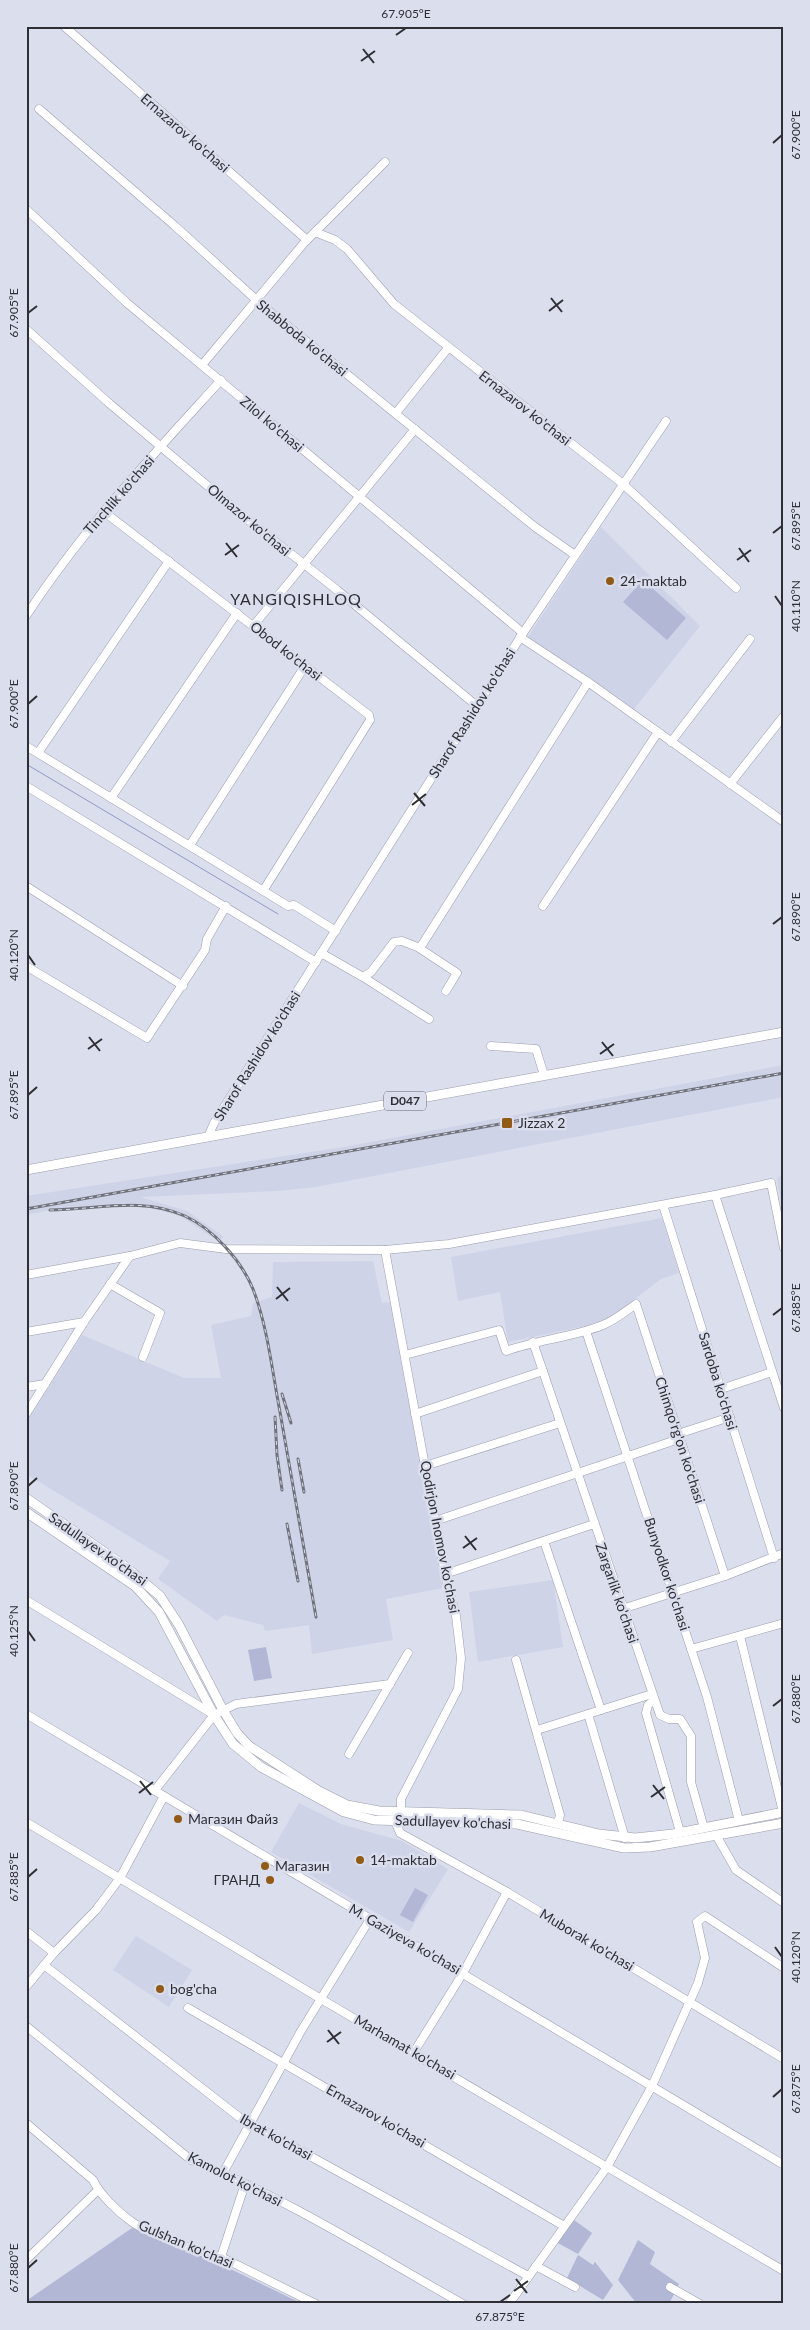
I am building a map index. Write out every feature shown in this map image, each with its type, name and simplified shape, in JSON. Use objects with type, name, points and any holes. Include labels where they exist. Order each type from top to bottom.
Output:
[{"type":"main road","name":"D047","points":[[26,1170],[784,1032]]},
{"type":"main road","name":"Sadullayev ko'chasi","points":[[26,1498],[126,1567],[156,1591],[179,1625],[233,1744],[260,1767],[344,1812],[364,1818],[394,1821],[517,1824],[624,1848],[650,1847],[784,1823]]},
{"type":"main road","points":[[26,1512],[135,1586],[148,1598],[168,1627],[218,1712],[249,1746],[319,1791],[357,1808],[401,1812],[508,1814],[625,1838],[680,1832],[783,1812]]},
{"type":"street","name":"Ernazarov ko'chasi","points":[[64,26],[307,240]]},
{"type":"street","name":"Shabboda ko'chasi","points":[[39,109],[255,299],[535,527],[575,555]]},
{"type":"street","points":[[202,365],[255,299],[307,240],[384,162]]},
{"type":"street","name":"Zilol ko'chasi","points":[[26,210],[127,303],[221,380],[522,635],[784,822]]},
{"type":"street","name":"Ernazarov ko'chasi","points":[[315,232],[335,240],[347,249],[394,304],[623,484],[736,588]]},
{"type":"street","name":"Olmazor ko'chasi","points":[[26,329],[110,404],[302,564],[477,706]]},
{"type":"street","points":[[396,414],[448,348]]},
{"type":"street","name":"Tinchlik ko'chasi","points":[[26,616],[71,552],[104,511],[221,380]]},
{"type":"street","name":"Sharof Rashidov ko'chasi","points":[[208,1137],[214,1123],[522,635],[666,421]]},
{"type":"street","points":[[254,625],[302,564],[415,429]]},
{"type":"street","name":"Obod ko'chasi","points":[[104,511],[365,711],[370,720],[263,890]]},
{"type":"street","points":[[38,753],[169,560]]},
{"type":"street","points":[[111,798],[238,613]]},
{"type":"street","points":[[671,742],[750,639]]},
{"type":"street","points":[[190,845],[305,666]]},
{"type":"street","points":[[419,948],[588,682]]},
{"type":"street","points":[[730,784],[783,717]]},
{"type":"street","points":[[543,906],[658,732]]},
{"type":"street","points":[[26,746],[263,890],[336,930]]},
{"type":"street","points":[[26,786],[316,962]]},
{"type":"street","points":[[26,886],[183,986]]},
{"type":"street","points":[[26,966],[148,1038],[205,950],[207,939],[226,906]]},
{"type":"street","points":[[363,977],[372,972],[394,942],[402,941],[419,948],[457,973],[446,991]]},
{"type":"street","points":[[321,953],[429,1019]]},
{"type":"street","points":[[491,1046],[536,1048],[544,1075]]},
{"type":"street","points":[[26,1275],[130,1256],[180,1243],[226,1249],[385,1250],[449,1244],[663,1205],[771,1183],[784,1248]]},
{"type":"street","points":[[715,1195],[784,1408]]},
{"type":"street","name":"Sardoba ko'chasi","points":[[663,1205],[774,1558]]},
{"type":"street","name":"Qodirjon Inomov ko'chasi","points":[[385,1250],[445,1574],[456,1616],[461,1658],[458,1689],[401,1799],[401,1812]]},
{"type":"street","points":[[26,1414],[84,1322],[130,1256]]},
{"type":"street","points":[[110,1284],[160,1313],[143,1357]]},
{"type":"street","name":"Chimqo'rg'on ko'chasi","points":[[586,1331],[606,1324],[636,1304],[725,1576]]},
{"type":"street","points":[[26,1332],[84,1322]]},
{"type":"street","points":[[405,1355],[499,1330],[506,1351],[533,1342],[586,1331]]},
{"type":"street","name":"Bunyodkor ko'chasi","points":[[586,1331],[674,1593],[706,1697],[739,1821]]},
{"type":"street","name":"Zargarlik ko'chasi","points":[[533,1342],[660,1715],[669,1719],[680,1719],[692,1736],[691,1782],[704,1828]]},
{"type":"street","points":[[416,1414],[543,1371]]},
{"type":"street","points":[[721,1389],[772,1372]]},
{"type":"street","points":[[26,1387],[46,1384]]},
{"type":"street","points":[[435,1521],[628,1457],[679,1437],[684,1432],[730,1417]]},
{"type":"street","points":[[425,1466],[560,1423]]},
{"type":"street","points":[[445,1574],[594,1524]]},
{"type":"street","points":[[544,1541],[601,1710]]},
{"type":"street","points":[[622,1608],[725,1576],[784,1553]]},
{"type":"street","points":[[26,1600],[218,1712]]},
{"type":"street","points":[[691,1649],[727,1637],[740,1636],[784,1623]]},
{"type":"street","points":[[740,1636],[783,1812]]},
{"type":"street","points":[[349,1754],[408,1653]]},
{"type":"street","points":[[516,1660],[560,1815],[558,1823]]},
{"type":"street","points":[[155,1790],[218,1712],[236,1704],[390,1684]]},
{"type":"street","points":[[537,1730],[601,1710],[653,1697]]},
{"type":"street","points":[[653,1697],[646,1713],[680,1832]]},
{"type":"street","name":"M. Gaziyeva ko'chasi","points":[[26,1714],[784,2165]]},
{"type":"street","points":[[588,1714],[625,1838]]},
{"type":"street","points":[[26,1987],[54,1952],[96,1910],[120,1878],[164,1796]]},
{"type":"street","name":"Muborak ko'chasi","points":[[394,1821],[400,1834],[507,1892],[784,2059]]},
{"type":"street","name":"Marhamat ko'chasi","points":[[26,1822],[321,1999],[784,2271]]},
{"type":"street","points":[[716,1835],[736,1870],[784,1903]]},
{"type":"street","points":[[414,2052],[463,1973],[507,1892]]},
{"type":"street","points":[[509,2304],[607,2167],[652,2086],[691,2002],[705,1958],[697,1922],[705,1916],[784,1968]]},
{"type":"street","points":[[223,2172],[301,2031],[370,1920]]},
{"type":"street","points":[[26,1931],[54,1952]]},
{"type":"street","name":"Ibrat ko'chasi","points":[[44,1965],[239,2117],[528,2276]]},
{"type":"street","name":"Ernazarov ko'chasi","points":[[188,2008],[564,2226]]},
{"type":"street","name":"Kamolot ko'chasi","points":[[26,2026],[191,2160],[223,2172],[463,2304]]},
{"type":"street","name":"Gulshan ko'chasi","points":[[26,2123],[93,2180],[98,2190],[132,2222],[207,2255],[221,2257],[316,2304]]},
{"type":"street","points":[[26,2136],[33,2129]]},
{"type":"street","points":[[221,2257],[245,2184]]},
{"type":"street","points":[[26,2260],[98,2190]]},
{"type":"street","points":[[536,2266],[575,2287]]},
{"type":"street","points":[[670,2286],[700,2304]]},
{"type":"shaded area","name":"24-maktab","points":[[601,527],[700,626],[634,709],[527,638]]},
{"type":"shaded area","points":[[643,580],[686,618],[667,640],[623,602]]},
{"type":"shaded area","points":[[784,1065],[784,1097],[316,1187],[278,1191],[140,1197],[187,1211],[224,1237],[218,1241],[180,1216],[132,1203],[56,1209],[26,1215],[26,1196],[344,1147]]},
{"type":"shaded area","points":[[784,1173],[784,1220],[777,1179]]},
{"type":"shaded area","points":[[662,1218],[679,1273],[661,1279],[605,1322],[508,1342],[500,1292],[458,1301],[451,1257]]},
{"type":"shaded area","points":[[373,1261],[382,1303],[390,1302],[443,1588],[386,1599],[393,1640],[312,1654],[309,1625],[265,1631],[263,1625],[224,1615],[217,1621],[158,1579],[170,1561],[26,1474],[26,1423],[82,1335],[184,1378],[221,1378],[211,1325],[251,1316],[253,1303],[272,1297],[273,1262]]},
{"type":"shaded area","points":[[553,1580],[563,1647],[478,1662],[469,1592]]},
{"type":"shaded area","points":[[266,1647],[272,1678],[254,1681],[248,1650]]},
{"type":"shaded area","name":"14-maktab","points":[[299,1803],[341,1824],[402,1841],[448,1869],[409,1932],[271,1852]]},
{"type":"shaded area","points":[[415,1888],[428,1895],[413,1922],[400,1915]]},
{"type":"shaded area","name":"bog'cha","points":[[136,1936],[192,1970],[169,2007],[113,1970]]},
{"type":"shaded area","points":[[574,2220],[592,2233],[578,2254],[556,2242]]},
{"type":"shaded area","points":[[132,2228],[218,2263],[303,2304],[26,2304],[26,2301]]},
{"type":"shaded area","points":[[638,2240],[655,2252],[650,2264],[679,2284],[669,2304],[637,2304],[618,2280]]},
{"type":"shaded area","points":[[578,2255],[593,2265],[595,2262],[613,2285],[603,2300],[567,2278]]},
{"type":"waterway","points":[[26,764],[278,914]]},
{"type":"railway","points":[[26,1209],[784,1073]]},
{"type":"railway","points":[[50,1210],[135,1205],[168,1210],[185,1216],[206,1229],[225,1246],[241,1267],[253,1289],[266,1334],[316,1617]]},
{"type":"railway","points":[[282,1394],[291,1423]]},
{"type":"railway","points":[[275,1417],[277,1455],[282,1490]]},
{"type":"railway","points":[[298,1459],[304,1492]]},
{"type":"railway","points":[[287,1524],[298,1581]]},
{"type":"place","name":"24-maktab","points":[[610,581]]},
{"type":"place","name":"Jizzax 2","points":[[507,1123]]},
{"type":"place","name":"Магазин Файз","points":[[178,1819]]},
{"type":"place","name":"14-maktab","points":[[360,1860]]},
{"type":"place","name":"Магазин","points":[[265,1866]]},
{"type":"place","name":"ГРАНД","points":[[270,1880]]},
{"type":"place","name":"bog'cha","points":[[160,1989]]},
{"type":"district","name":"YANGIQISHLOQ","points":[[296,599]]}]
